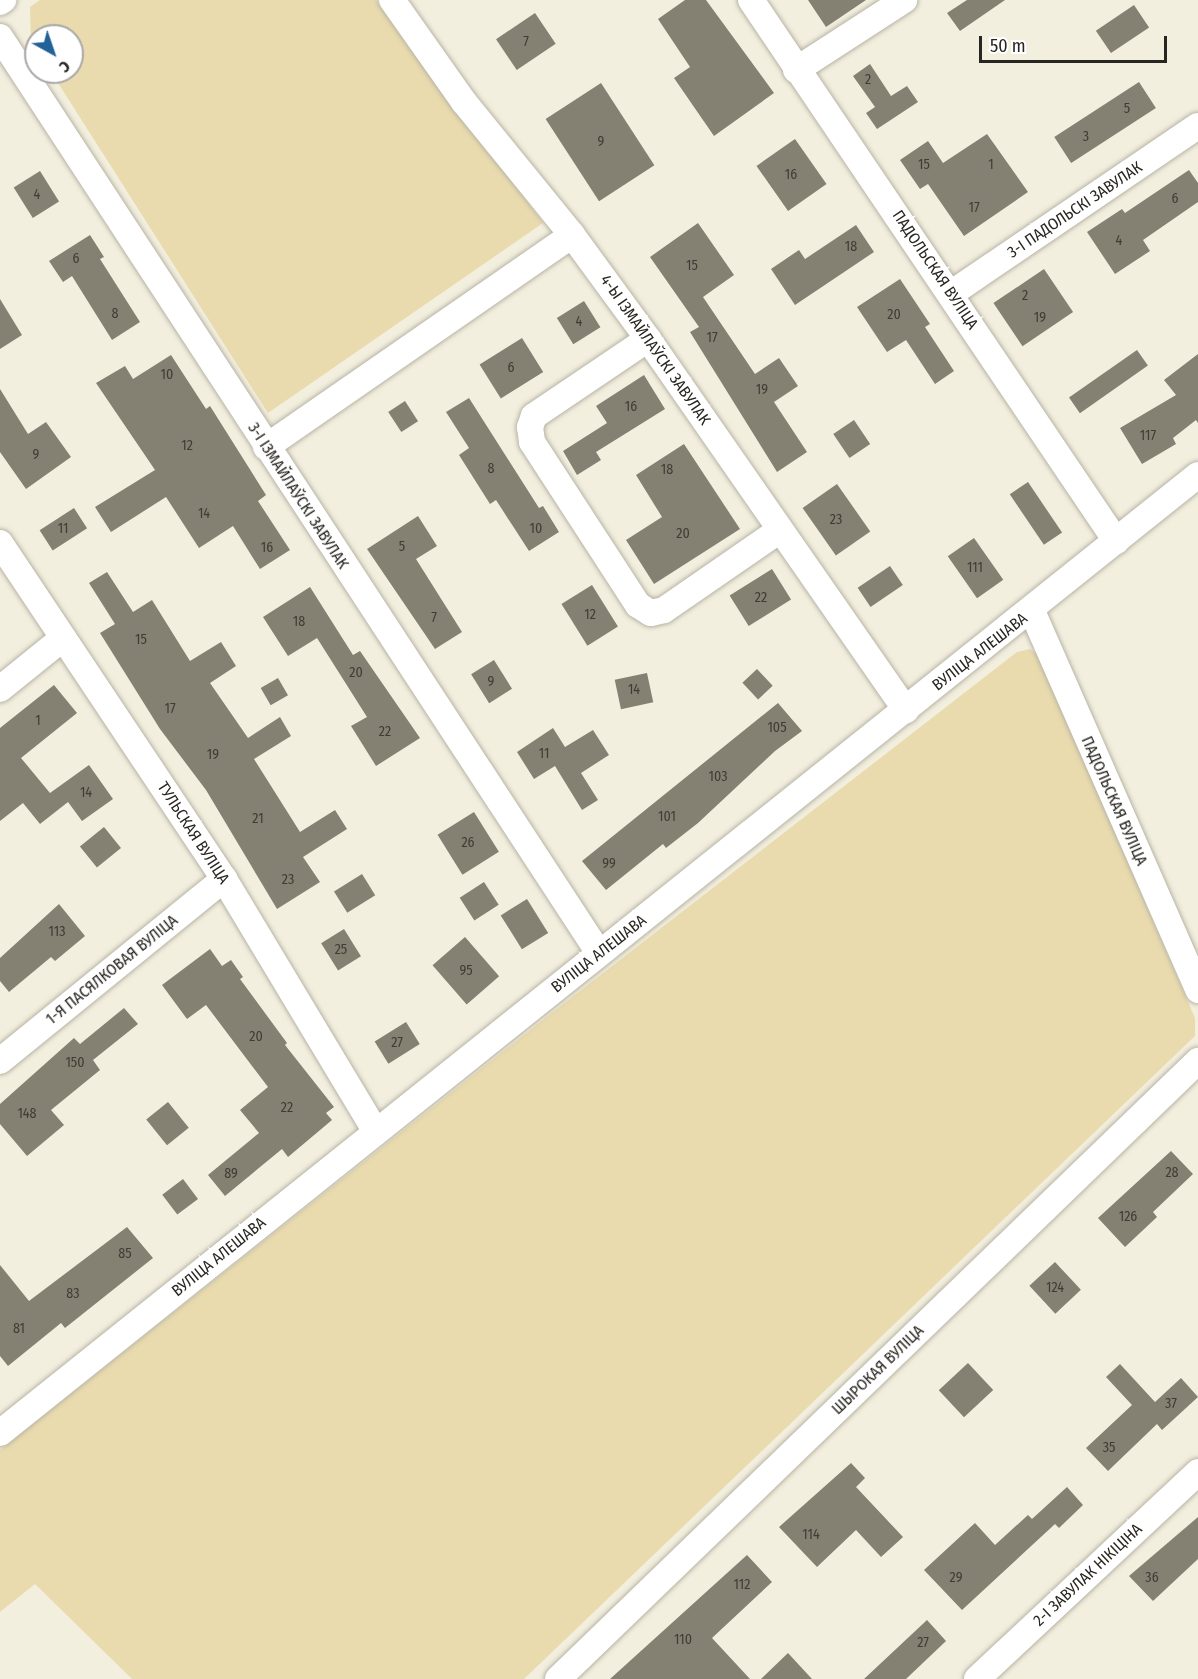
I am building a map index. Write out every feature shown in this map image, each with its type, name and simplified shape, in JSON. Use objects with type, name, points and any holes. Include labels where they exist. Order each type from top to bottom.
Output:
[{"type":"street","name":"4-Ы ІЗМАЙЛАЎСКІ ЗАВУЛАК","points":[[392,0],[464,102],[572,234],[648,339],[906,710]]},
{"type":"street","name":"ПАДОЛЬСКАЯ ВУЛІЦА","points":[[751,0],[796,70],[952,293],[1116,541]]},
{"type":"street","points":[[796,70],[904,0]]},
{"type":"street","name":"3-І ІЗМАЙЛАЎСКІ ЗАВУЛАК","points":[[0,37],[599,953]]},
{"type":"street","name":"3-І ПАДОЛЬСКІ ЗАВУЛАК","points":[[952,293],[1198,126]]},
{"type":"street","points":[[266,447],[572,234]]},
{"type":"street","points":[[648,339],[534,416],[530,427],[532,442],[638,605],[651,613],[664,610],[780,530]]},
{"type":"street","name":"ВУЛІЦА АЛЕШАВА","points":[[0,1433],[375,1130],[1032,611],[1198,475]]},
{"type":"street","name":"ТУЛЬСКАЯ ВУЛІЦА","points":[[0,543],[224,879],[375,1130]]},
{"type":"street","name":"ПАДОЛЬСКАЯ ВУЛІЦА","points":[[1032,611],[1198,990]]},
{"type":"street","points":[[0,689],[63,638]]},
{"type":"street","name":"1-Я ПАСЯЛКОВАЯ ВУЛІЦА","points":[[0,1061],[224,879]]},
{"type":"street","name":"ШЫРОКАЯ ВУЛІЦА","points":[[558,1679],[1198,1061]]},
{"type":"street","name":"2-І ЗАВУЛАК НІКІЦІНА","points":[[977,1679],[1198,1472]]},
{"type":"shaded area","points":[[40,0],[376,0],[543,223],[268,413],[59,84],[84,84],[84,24],[31,24],[30,7]]},
{"type":"shaded area","points":[[1030,649],[1038,655],[1195,1018],[1195,1036],[524,1679],[132,1679],[35,1584],[0,1612],[0,1450],[553,1012],[1017,652]]},
{"type":"building","points":[[685,0],[706,0],[774,93],[714,136],[674,78],[690,67],[658,19]]},
{"type":"building","points":[[808,0],[866,0],[826,27]]},
{"type":"building","points":[[967,0],[1005,0],[960,31],[947,13]]},
{"type":"building","points":[[1134,5],[1149,27],[1111,53],[1096,31]]},
{"type":"building","points":[[535,13],[556,44],[517,70],[496,39]]},
{"type":"building","points":[[870,64],[891,96],[907,86],[918,102],[877,129],[866,113],[875,107],[853,76]]},
{"type":"building","points":[[1139,82],[1156,108],[1071,163],[1054,137]]},
{"type":"building","points":[[601,83],[654,165],[599,201],[546,119]]},
{"type":"building","points":[[987,134],[1028,192],[964,236],[928,184],[920,189],[900,160],[928,141],[943,163]]},
{"type":"building","points":[[795,139],[827,184],[788,211],[756,166]]},
{"type":"building","points":[[1189,170],[1198,183],[1198,202],[1143,240],[1150,251],[1115,274],[1087,232],[1122,209],[1125,213]]},
{"type":"building","points":[[40,171],[59,202],[33,218],[14,187]]},
{"type":"building","points":[[698,223],[734,275],[703,297],[755,374],[779,358],[798,386],[774,402],[807,452],[777,472],[690,332],[699,327],[650,257]]},
{"type":"building","points":[[856,225],[874,252],[795,305],[771,269],[799,250],[805,259]]},
{"type":"building","points":[[90,235],[104,257],[100,259],[140,322],[112,340],[72,276],[63,282],[49,261]]},
{"type":"building","points":[[1044,269],[1073,312],[1023,346],[993,303]]},
{"type":"building","points":[[900,279],[930,324],[925,327],[954,371],[935,384],[906,340],[887,352],[857,307]]},
{"type":"building","points":[[0,299],[22,335],[0,349]]},
{"type":"building","points":[[584,301],[600,327],[573,344],[557,318]]},
{"type":"building","points":[[522,338],[543,372],[501,398],[480,364]]},
{"type":"building","points":[[1137,350],[1148,366],[1080,413],[1069,398]]},
{"type":"building","points":[[1198,354],[1198,423],[1196,420],[1173,438],[1176,444],[1142,464],[1120,428],[1176,395],[1164,380]]},
{"type":"building","points":[[171,355],[206,409],[210,406],[266,495],[258,501],[290,550],[260,569],[233,526],[199,548],[166,497],[111,532],[95,507],[155,470],[96,383],[125,366],[133,379]]},
{"type":"building","points":[[644,375],[665,409],[596,452],[601,460],[577,475],[563,451],[607,423],[596,406]]},
{"type":"building","points":[[0,389],[28,434],[46,422],[71,457],[26,489],[0,452]]},
{"type":"building","points":[[469,398],[539,508],[543,506],[559,532],[529,551],[496,500],[490,504],[459,455],[469,448],[446,412]]},
{"type":"building","points":[[405,401],[418,421],[401,432],[388,412]]},
{"type":"building","points":[[854,420],[870,444],[849,458],[833,434]]},
{"type":"building","points":[[684,444],[740,529],[654,584],[626,540],[662,517],[636,475]]},
{"type":"building","points":[[1028,482],[1062,533],[1044,545],[1010,494]]},
{"type":"building","points":[[837,484],[870,532],[836,556],[803,508]]},
{"type":"building","points":[[74,508],[87,528],[53,550],[40,530]]},
{"type":"building","points":[[418,516],[437,546],[416,559],[462,632],[435,649],[367,549]]},
{"type":"building","points":[[974,538],[1003,580],[977,598],[948,556]]},
{"type":"building","points":[[890,566],[903,585],[871,607],[858,588]]},
{"type":"building","points":[[772,569],[791,600],[749,626],[730,595]]},
{"type":"building","points":[[107,572],[133,612],[152,600],[190,661],[221,642],[236,666],[210,683],[248,738],[280,717],[291,736],[254,759],[300,832],[335,810],[347,829],[303,857],[320,882],[277,909],[206,790],[160,729],[100,633],[115,624],[89,583]]},
{"type":"building","points":[[592,585],[618,627],[587,646],[561,604]]},
{"type":"building","points":[[310,587],[353,655],[360,651],[420,738],[376,766],[351,726],[367,717],[317,638],[288,656],[263,617]]},
{"type":"building","points":[[494,660],[512,689],[489,703],[471,674]]},
{"type":"building","points":[[757,669],[773,686],[758,699],[742,683]]},
{"type":"building","points":[[647,673],[653,702],[621,709],[615,680]]},
{"type":"building","points":[[278,678],[288,695],[271,705],[261,688]]},
{"type":"building","points":[[54,685],[77,713],[21,758],[50,793],[89,765],[113,799],[82,821],[68,802],[40,824],[23,803],[0,821],[0,728]]},
{"type":"building","points":[[778,703],[802,731],[775,751],[698,823],[666,848],[663,844],[606,890],[582,861]]},
{"type":"building","points":[[553,728],[565,747],[593,730],[609,755],[581,773],[598,800],[582,810],[555,766],[534,779],[517,752]]},
{"type":"building","points":[[474,812],[499,852],[462,875],[438,835]]},
{"type":"building","points":[[104,827],[121,848],[97,867],[80,847]]},
{"type":"building","points":[[362,874],[375,895],[347,913],[334,891]]},
{"type":"building","points":[[484,882],[499,905],[474,920],[460,898]]},
{"type":"building","points":[[527,899],[548,933],[522,949],[501,915]]},
{"type":"building","points":[[59,904],[85,936],[55,961],[51,957],[9,992],[0,981],[0,958]]},
{"type":"building","points":[[344,929],[361,956],[338,970],[321,943]]},
{"type":"building","points":[[465,937],[499,976],[467,1004],[433,965]]},
{"type":"building","points":[[210,949],[222,966],[231,960],[243,977],[240,979],[287,1043],[285,1045],[334,1107],[326,1113],[332,1120],[288,1157],[282,1149],[225,1196],[208,1175],[259,1133],[240,1110],[268,1087],[206,1005],[187,1019],[162,985]]},
{"type":"building","points":[[124,1008],[138,1024],[93,1060],[100,1070],[51,1110],[64,1125],[27,1156],[0,1124],[0,1104],[74,1038],[80,1044]]},
{"type":"building","points":[[406,1022],[420,1044],[388,1064],[375,1042]]},
{"type":"building","points":[[168,1102],[189,1128],[167,1145],[146,1120]]},
{"type":"building","points":[[1171,1151],[1193,1174],[1153,1212],[1157,1217],[1125,1247],[1098,1218]]},
{"type":"building","points":[[183,1179],[198,1199],[177,1215],[162,1195]]},
{"type":"building","points":[[127,1227],[153,1258],[65,1328],[61,1323],[8,1366],[0,1356],[0,1265],[29,1301]]},
{"type":"building","points":[[1055,1262],[1081,1290],[1055,1314],[1029,1286]]},
{"type":"building","points":[[968,1363],[993,1390],[964,1417],[939,1390]]},
{"type":"building","points":[[1120,1364],[1155,1402],[1181,1378],[1198,1397],[1162,1430],[1157,1424],[1108,1471],[1086,1448],[1132,1405],[1106,1377]]},
{"type":"building","points":[[851,1463],[865,1478],[856,1487],[903,1537],[881,1557],[856,1530],[817,1567],[779,1527]]},
{"type":"building","points":[[1067,1487],[1083,1505],[1059,1528],[1055,1524],[962,1610],[924,1570],[975,1523],[995,1545],[1028,1515],[1032,1519]]},
{"type":"building","points":[[1198,1517],[1198,1559],[1153,1601],[1129,1576]]},
{"type":"building","points":[[747,1555],[772,1582],[712,1638],[750,1679],[610,1679]]},
{"type":"building","points":[[927,1620],[946,1641],[906,1679],[864,1679]]},
{"type":"building","points":[[788,1653],[812,1679],[761,1679]]}]
